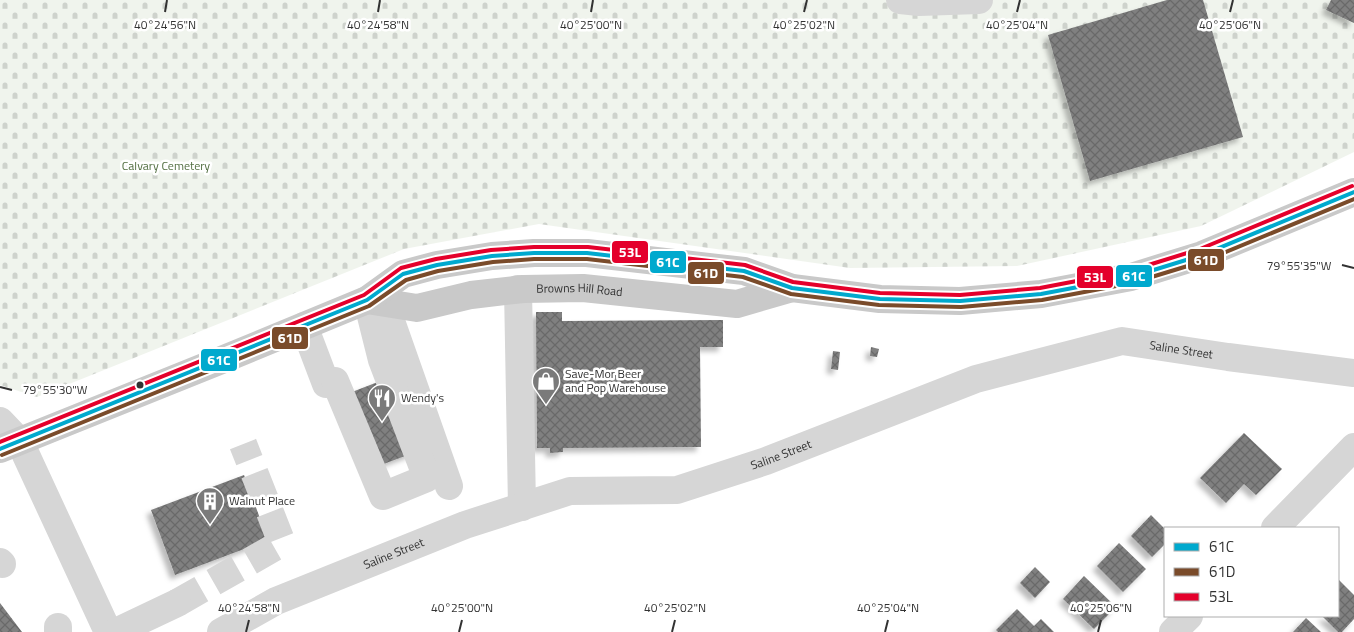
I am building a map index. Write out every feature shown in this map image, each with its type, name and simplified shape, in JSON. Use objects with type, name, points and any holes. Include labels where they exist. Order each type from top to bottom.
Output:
[{"type":"main road","name":"Browns Hill Road","points":[[10,445],[367,300],[403,274],[437,265],[492,256],[587,252],[744,270],[792,288],[880,299],[960,301],[1041,294],[1131,277],[1193,258],[1354,192]]},
{"type":"main road","name":"Browns Hill Road","points":[[367,300],[417,308],[472,295],[518,289],[583,288],[736,304],[792,288]]},
{"type":"street","points":[[900,0],[919,2],[979,0]]},
{"type":"street","points":[[518,289],[522,507]]},
{"type":"street","points":[[304,326],[383,496],[427,478],[391,352],[392,324],[367,300]]},
{"type":"street","name":"Saline Street","points":[[221,632],[276,601],[465,525],[570,491],[677,490],[766,461],[976,379],[1122,341],[1228,358],[1354,373]]},
{"type":"street","points":[[391,352],[449,486]]},
{"type":"street","points":[[0,421],[10,445],[108,632]]},
{"type":"street","points":[[1276,527],[1354,447]]},
{"type":"street","points":[[116,632],[176,603]]},
{"type":"street","points":[[1173,632],[1188,617]]},
{"type":"green space","name":"Calvary Cemetery","points":[[0,0],[1354,0],[1354,152],[1201,226],[1017,266],[850,268],[539,224],[404,249],[37,397],[0,385]]},
{"type":"building","points":[[1167,0],[1203,0],[1243,137],[1090,181],[1048,35]]},
{"type":"building","points":[[1331,0],[1354,0],[1354,23],[1326,10]]},
{"type":"building","points":[[536,312],[562,312],[562,321],[723,320],[723,347],[700,347],[701,447],[563,448],[563,452],[550,453],[550,448],[537,448]]},
{"type":"building","points":[[871,347],[879,349],[877,357],[870,356]]},
{"type":"building","points":[[833,351],[840,352],[838,370],[831,369]]},
{"type":"building","name":"Wendy's","points":[[383,380],[413,453],[381,465],[352,392]]},
{"type":"building","points":[[1244,433],[1282,469],[1256,495],[1244,484],[1226,503],[1200,478]]},
{"type":"building","name":"Walnut Place","points":[[244,475],[268,540],[175,575],[151,510]]},
{"type":"building","points":[[1151,515],[1164,528],[1164,545],[1152,557],[1131,536]]},
{"type":"building","points":[[1119,543],[1146,569],[1123,592],[1097,566]]},
{"type":"building","points":[[1035,567],[1050,582],[1035,598],[1020,583]]},
{"type":"building","points":[[1084,576],[1116,607],[1094,629],[1063,599]]},
{"type":"building","points":[[1339,580],[1354,595],[1354,619],[1342,632],[1338,632],[1323,617],[1339,617]]},
{"type":"building","points":[[0,603],[22,632],[0,632]]},
{"type":"building","points":[[1017,609],[1034,626],[1041,619],[1054,632],[998,632],[996,630]]},
{"type":"building","points":[[1306,618],[1321,632],[1293,632]]},
{"type":"tunnel","points":[[177,603],[282,543],[243,444]]},
{"type":"transit line","name":"53L","points":[[0,442],[364,295],[401,268],[436,259],[491,250],[534,247],[588,247],[745,265],[793,282],[880,293],[960,295],[1040,288],[1129,271],[1200,249],[1352,186]]},
{"type":"transit line","name":"61C","points":[[0,449],[367,300],[403,274],[437,265],[492,256],[534,253],[587,253],[744,271],[792,288],[880,299],[960,301],[1041,294],[1131,277],[1202,255],[1354,192]]},
{"type":"transit line","name":"61D","points":[[2,455],[369,306],[406,280],[438,271],[493,262],[534,259],[587,259],[743,277],[791,294],[879,305],[961,307],[1042,300],[1132,283],[1204,261],[1354,199]]},
{"type":"place","name":"Save-Mor Beer and Pop Warehouse","points":[[546,405]]},
{"type":"place","name":"Wendy's","points":[[382,422]]},
{"type":"place","name":"Walnut Place","points":[[210,525]]}]
